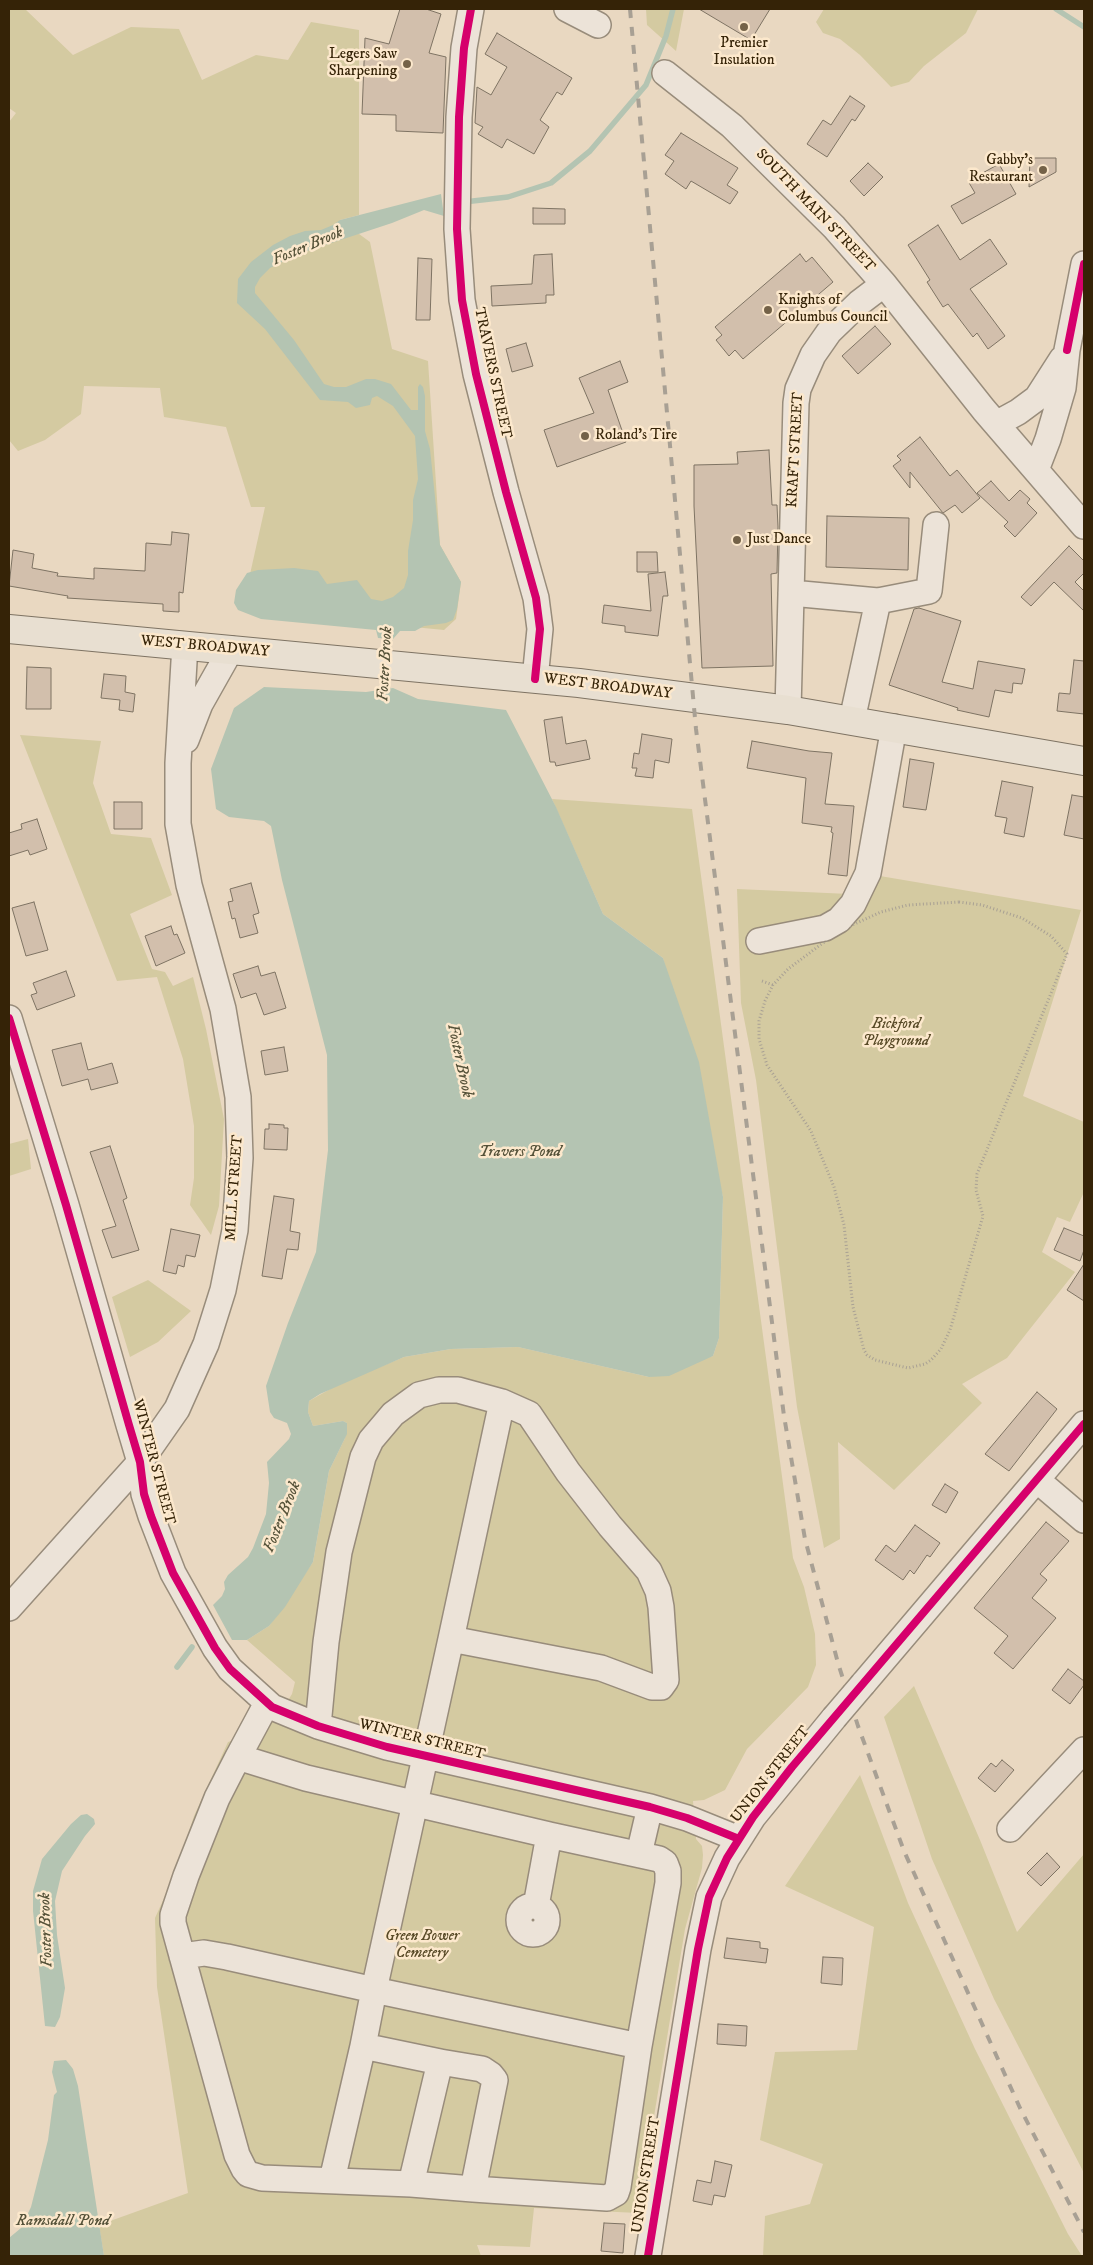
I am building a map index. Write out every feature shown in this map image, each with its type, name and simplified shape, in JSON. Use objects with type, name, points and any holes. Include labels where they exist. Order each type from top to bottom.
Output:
[{"type":"main road","name":"WEST BROADWAY","points":[[9,629],[535,679],[788,710],[1084,761]]},
{"type":"street","name":"TRAVERS STREET","points":[[471,9],[463,58],[459,117],[457,229],[462,300],[470,348],[506,492],[536,598],[540,629],[535,679]]},
{"type":"street","points":[[567,9],[598,25]]},
{"type":"street","name":"SOUTH MAIN STREET","points":[[666,73],[732,126],[834,227],[884,284],[996,424],[1084,526]]},
{"type":"street","points":[[996,424],[1018,412],[1037,398],[1067,350],[1079,318],[1084,264]]},
{"type":"street","name":"KRAFT STREET","points":[[788,710],[798,388],[813,355],[829,332],[859,303],[884,284]]},
{"type":"street","points":[[1036,470],[1048,439],[1063,388],[1067,350]]},
{"type":"street","points":[[791,593],[878,601],[929,591],[936,525]]},
{"type":"street","points":[[852,720],[878,601]]},
{"type":"street","name":"MILL STREET","points":[[9,1608],[140,1462],[177,1409],[206,1344],[223,1290],[235,1230],[240,1158],[238,1097],[223,1009],[190,886],[181,844],[178,808],[178,764],[184,645]]},
{"type":"street","name":"MILL STREET","points":[[178,764],[200,704],[232,649]]},
{"type":"street","points":[[759,941],[825,928],[839,920],[853,904],[868,872],[894,728]]},
{"type":"street","name":"WINTER STREET","points":[[9,1018],[66,1205],[140,1462],[144,1494],[151,1516],[173,1573],[215,1648],[230,1669],[267,1703],[318,1726],[426,1756],[650,1808],[687,1818],[739,1839]]},
{"type":"street","points":[[318,1726],[326,1642],[339,1552],[364,1457],[371,1440],[393,1414],[419,1395],[439,1390],[458,1390],[502,1402],[529,1414],[564,1467],[610,1526],[649,1571],[658,1591],[661,1607],[666,1680],[661,1687],[652,1687],[601,1668],[452,1639]]},
{"type":"street","points":[[332,2180],[416,1805],[502,1402]]},
{"type":"street","name":"UNION STREET","points":[[648,2256],[698,1949],[709,1897],[727,1858],[752,1817],[1084,1424]]},
{"type":"street","points":[[1037,1480],[1084,1520]]},
{"type":"street","points":[[238,1757],[306,1778],[416,1805],[639,1854],[659,1859],[665,1863],[668,1871],[616,2193],[607,2198],[411,2184],[262,2178],[248,2174],[244,2169],[237,2155],[173,1923],[173,1915],[217,1798],[238,1757],[267,1703]]},
{"type":"street","points":[[1010,1829],[1084,1750]]},
{"type":"street","points":[[639,1854],[650,1808]]},
{"type":"street","points":[[536,1906],[549,1835]]},
{"type":"street","points":[[182,1956],[204,1953],[227,1957],[639,2046]]},
{"type":"street","points":[[363,2046],[482,2069],[491,2074],[495,2080],[473,2189]]},
{"type":"street","points":[[411,2184],[440,2062]]},
{"type":"path","points":[[959,902],[982,905],[1022,918],[1051,936],[1068,954],[977,1174],[976,1190],[983,1216],[950,1330],[941,1349],[925,1364],[908,1368],[875,1360],[867,1355],[860,1341],[853,1306],[844,1225],[834,1187],[811,1131],[773,1077],[759,1039],[759,1021],[773,985],[788,969],[839,931],[881,912],[923,904],[959,902]]},
{"type":"path","points":[[762,981],[773,985]]},
{"type":"green space","points":[[9,9],[25,9],[73,55],[131,27],[179,29],[202,80],[256,55],[288,60],[311,22],[359,30],[359,215],[340,220],[370,242],[392,349],[428,361],[440,545],[461,582],[456,619],[444,630],[242,610],[265,507],[251,507],[226,427],[164,417],[160,388],[84,386],[81,414],[45,440],[18,451],[9,440],[9,122],[16,113],[9,108]]},
{"type":"green space","points":[[646,9],[684,9],[676,51],[647,25]]},
{"type":"green space","points":[[824,9],[978,9],[966,33],[924,66],[909,82],[891,87],[860,55],[840,39],[823,33],[816,22]]},
{"type":"green space","points":[[20,735],[101,741],[93,783],[111,834],[151,838],[172,895],[130,914],[152,969],[165,972],[173,986],[193,977],[206,1029],[224,1119],[219,1206],[211,1235],[190,1205],[194,1178],[194,1126],[183,1059],[157,977],[117,981]]},
{"type":"green space","name":"Green Bower Cemetery","points":[[552,799],[692,809],[793,1558],[804,1587],[815,1634],[816,1665],[808,1687],[747,1749],[725,1790],[704,1800],[693,1801],[696,1839],[702,1846],[702,1868],[685,1929],[638,2213],[534,2208],[530,2247],[477,2245],[481,2256],[104,2256],[99,2225],[188,2193],[157,1987],[155,1918],[174,1876],[194,1816],[228,1742],[251,1735],[271,1719],[277,1718],[292,1694],[295,1682],[247,1640],[269,1626],[313,1562],[329,1471],[345,1438],[347,1423],[343,1421],[313,1426],[308,1412],[309,1401],[339,1384],[404,1357],[451,1349],[518,1347],[649,1377],[713,1356],[719,1338],[723,1197],[663,958],[603,914]]},
{"type":"green space","name":"Bickford Playground","points":[[874,875],[1081,910],[1023,1096],[1084,1122],[1084,1192],[1070,1222],[1057,1217],[1042,1252],[1075,1272],[1007,1358],[962,1384],[982,1403],[894,1490],[838,1442],[840,1539],[824,1548],[797,1407],[756,1080],[741,1003],[737,889],[872,895]]},
{"type":"green space","points":[[28,1139],[31,1169],[9,1176],[9,1144]]},
{"type":"green space","points":[[148,1280],[191,1311],[158,1342],[130,1357],[112,1297]]},
{"type":"green space","points":[[914,1686],[1017,1932],[1084,1854],[1084,2173],[994,1999],[932,1859],[884,1717]]},
{"type":"green space","points":[[860,1775],[908,1903],[975,2049],[1068,2234],[1082,2256],[763,2256],[765,2216],[810,2204],[823,2164],[760,2140],[775,2052],[857,2050],[874,1927],[785,1886]]},
{"type":"water","points":[[441,194],[444,216],[424,210],[392,223],[298,254],[270,268],[260,278],[255,287],[255,293],[294,340],[324,384],[334,387],[346,387],[366,379],[375,379],[391,384],[411,410],[418,410],[418,387],[420,384],[423,387],[425,396],[425,431],[430,449],[440,545],[461,582],[457,609],[453,620],[446,623],[424,626],[415,631],[400,631],[393,639],[378,638],[376,630],[261,619],[238,610],[234,603],[236,590],[247,573],[258,570],[294,568],[318,571],[327,584],[357,580],[371,599],[382,601],[393,597],[404,588],[408,575],[408,551],[413,520],[413,500],[418,479],[415,436],[393,406],[377,396],[372,398],[370,405],[356,408],[348,402],[320,400],[265,329],[237,303],[238,279],[251,262],[273,245],[290,236],[305,231],[321,230],[340,220]]},
{"type":"water","name":"Travers Pond","points":[[264,687],[366,692],[393,688],[418,699],[506,710],[556,807],[603,914],[663,958],[699,1062],[723,1197],[719,1338],[713,1356],[669,1376],[649,1377],[518,1347],[451,1349],[404,1357],[320,1394],[309,1401],[308,1412],[313,1426],[343,1421],[347,1423],[347,1434],[329,1471],[313,1562],[285,1607],[269,1626],[247,1640],[232,1640],[213,1605],[222,1596],[225,1589],[224,1582],[228,1575],[248,1557],[253,1548],[266,1514],[269,1483],[267,1462],[289,1439],[291,1434],[287,1423],[274,1418],[270,1412],[266,1386],[316,1252],[328,1150],[327,1055],[282,880],[271,826],[264,821],[229,817],[216,809],[211,769],[234,708]]},
{"type":"water","points":[[87,1814],[94,1819],[95,1824],[62,1871],[55,1901],[57,1935],[65,1988],[60,2017],[55,2027],[45,2026],[33,1911],[33,1891],[42,1859],[71,1824],[81,1815]]},
{"type":"water","name":"Ramsdall Pond","points":[[66,2060],[73,2069],[78,2086],[104,2256],[9,2256],[9,2238],[21,2228],[31,2207],[48,2140],[54,2095],[57,2092],[52,2072],[54,2061]]},
{"type":"building","points":[[400,9],[426,9],[441,14],[429,53],[446,57],[443,133],[396,131],[396,115],[362,114],[365,38],[389,44]]},
{"type":"building","name":"Premier Insulation","points":[[699,9],[770,9],[751,40]]},
{"type":"building","points":[[497,33],[572,78],[562,95],[557,92],[540,120],[549,127],[534,154],[507,139],[502,148],[478,134],[483,127],[475,123],[477,87],[491,95],[507,67],[485,54]]},
{"type":"building","points":[[850,96],[865,106],[855,121],[852,119],[827,157],[807,144],[823,120],[831,125]]},
{"type":"building","points":[[681,133],[738,168],[727,185],[738,192],[730,204],[691,181],[686,189],[665,174],[674,161],[665,155]]},
{"type":"building","name":"Gabby's Restaurant","points":[[1030,158],[1056,158],[1056,172],[1029,187]]},
{"type":"building","points":[[868,163],[883,177],[864,196],[850,181]]},
{"type":"building","points":[[999,164],[1016,194],[962,224],[951,206],[975,193],[968,181]]},
{"type":"building","points":[[533,208],[565,209],[565,224],[533,224]]},
{"type":"building","points":[[938,225],[960,260],[990,239],[1007,264],[970,289],[1005,336],[988,349],[977,333],[973,337],[948,304],[943,307],[927,282],[930,280],[908,245]]},
{"type":"building","points":[[552,254],[554,295],[546,295],[546,303],[492,306],[491,286],[532,284],[534,255]]},
{"type":"building","name":"Knights of Columbus Council","points":[[800,254],[806,262],[812,257],[833,282],[743,359],[735,350],[729,356],[716,340],[722,335],[715,327]]},
{"type":"building","points":[[418,258],[432,259],[430,320],[416,320]]},
{"type":"building","points":[[875,326],[891,344],[858,374],[842,356]]},
{"type":"building","points":[[526,343],[533,366],[512,372],[506,349]]},
{"type":"building","name":"Roland's Tire","points":[[620,361],[628,382],[608,390],[626,442],[557,467],[544,430],[594,413],[579,378]]},
{"type":"building","points":[[920,437],[950,476],[957,470],[980,498],[962,513],[955,505],[943,513],[910,472],[910,488],[893,466],[901,460],[897,456]]},
{"type":"building","name":"Just Dance","points":[[769,450],[772,505],[777,505],[778,527],[777,573],[771,574],[773,666],[702,668],[694,506],[694,465],[738,464],[737,452]]},
{"type":"building","points":[[991,481],[1009,501],[1020,490],[1030,499],[1027,503],[1037,513],[1015,537],[1004,526],[1008,522],[977,493]]},
{"type":"building","points":[[827,516],[909,518],[908,570],[826,567]]},
{"type":"building","points":[[172,532],[189,534],[183,593],[179,592],[179,612],[163,611],[163,604],[67,598],[68,596],[9,586],[13,550],[34,554],[32,568],[58,573],[57,576],[94,579],[94,568],[145,571],[146,543],[171,545]]},
{"type":"building","points":[[1069,546],[1084,561],[1084,573],[1075,582],[1084,591],[1084,611],[1054,582],[1031,606],[1021,597]]},
{"type":"building","points":[[637,552],[657,552],[658,572],[637,572]]},
{"type":"building","points":[[665,572],[668,596],[663,596],[658,636],[625,632],[625,626],[602,623],[604,605],[651,611],[648,574]]},
{"type":"building","points":[[919,608],[961,621],[942,682],[973,689],[978,661],[1025,669],[1022,684],[1013,683],[1012,693],[995,690],[989,717],[957,710],[958,708],[889,685],[914,609]]},
{"type":"building","points":[[1074,660],[1084,661],[1084,714],[1057,711],[1059,693],[1070,694]]},
{"type":"building","points":[[27,667],[51,668],[51,709],[26,709]]},
{"type":"building","points":[[104,674],[126,676],[125,692],[135,694],[133,712],[119,710],[120,700],[101,698]]},
{"type":"building","points":[[562,717],[566,744],[586,740],[590,759],[556,766],[555,762],[550,762],[544,720]]},
{"type":"building","points":[[642,734],[672,739],[669,763],[655,760],[653,778],[635,776],[637,768],[632,768],[634,753],[639,754]]},
{"type":"building","points":[[752,741],[832,753],[825,804],[854,806],[847,876],[828,874],[833,833],[831,832],[832,827],[802,823],[806,778],[747,768]]},
{"type":"building","points":[[910,759],[934,763],[926,810],[903,807]]},
{"type":"building","points":[[1002,781],[1033,787],[1024,837],[1004,833],[1007,818],[995,816]]},
{"type":"building","points":[[1072,795],[1084,797],[1084,839],[1064,835]]},
{"type":"building","points":[[114,802],[142,802],[142,829],[114,829]]},
{"type":"building","points":[[37,819],[47,849],[30,855],[28,850],[9,856],[9,833],[22,829],[21,824]]},
{"type":"building","points":[[251,883],[259,913],[253,915],[258,933],[240,938],[235,918],[232,919],[228,902],[233,901],[230,889]]},
{"type":"building","points":[[34,902],[48,950],[26,956],[12,908]]},
{"type":"building","points":[[171,926],[174,935],[177,934],[185,953],[156,966],[145,936]]},
{"type":"building","points":[[258,966],[261,976],[275,972],[286,1008],[264,1015],[256,993],[241,998],[233,974]]},
{"type":"building","points":[[66,971],[75,996],[37,1010],[31,995],[37,993],[33,983]]},
{"type":"building","points":[[81,1043],[88,1070],[112,1063],[118,1083],[91,1090],[88,1079],[62,1086],[52,1050]]},
{"type":"building","points":[[284,1047],[288,1071],[265,1075],[261,1051]]},
{"type":"building","points":[[269,1124],[284,1125],[284,1128],[288,1128],[287,1150],[264,1149],[265,1129],[269,1129]]},
{"type":"building","points":[[110,1146],[127,1198],[123,1200],[139,1250],[112,1258],[102,1230],[116,1226],[90,1152]]},
{"type":"building","points":[[274,1196],[294,1199],[290,1231],[300,1233],[298,1250],[287,1249],[282,1279],[262,1276]]},
{"type":"building","points":[[1064,1228],[1084,1236],[1084,1250],[1080,1261],[1054,1250]]},
{"type":"building","points":[[171,1229],[200,1235],[195,1257],[186,1255],[184,1267],[178,1265],[176,1274],[163,1271]]},
{"type":"building","points":[[1084,1264],[1084,1301],[1067,1290]]},
{"type":"building","points":[[1037,1392],[1057,1409],[1009,1471],[985,1454]]},
{"type":"building","points":[[945,1484],[958,1492],[946,1513],[932,1505]]},
{"type":"building","points":[[1046,1522],[1069,1541],[1040,1574],[1047,1580],[1032,1598],[1056,1618],[1013,1669],[994,1653],[1008,1636],[974,1608]]},
{"type":"building","points":[[915,1525],[940,1543],[930,1557],[927,1555],[914,1574],[910,1570],[903,1580],[875,1560],[886,1545],[895,1552]]},
{"type":"building","points":[[1068,1669],[1084,1681],[1084,1685],[1070,1704],[1052,1690]]},
{"type":"building","points":[[1002,1760],[1014,1770],[995,1792],[978,1778],[991,1763],[996,1767]]},
{"type":"building","points":[[1047,1853],[1060,1867],[1041,1886],[1027,1873]]},
{"type":"building","points":[[727,1938],[760,1942],[760,1948],[768,1949],[766,1963],[724,1958]]},
{"type":"building","points":[[823,1957],[843,1958],[842,1985],[821,1983]]},
{"type":"building","points":[[718,2024],[747,2026],[746,2046],[717,2044]]},
{"type":"building","points":[[715,2161],[732,2165],[725,2197],[714,2195],[712,2205],[693,2201],[697,2180],[711,2183]]},
{"type":"building","points":[[604,2223],[625,2224],[623,2253],[601,2251]]},
{"type":"waterway","name":"Foster Brook","points":[[464,202],[508,197],[551,183],[590,151],[646,85],[666,36],[673,9]]},
{"type":"waterway","points":[[1056,9],[1084,27]]},
{"type":"waterway","name":"Foster Brook","points":[[386,658],[388,633]]},
{"type":"waterway","name":"Foster Brook","points":[[384,696],[385,673]]},
{"type":"waterway","name":"Foster Brook","points":[[177,1667],[192,1647]]},
{"type":"railway","points":[[630,9],[696,729],[784,1416],[805,1539],[838,1663],[858,1726],[904,1851],[1020,2108],[1084,2232]]},
{"type":"cycle path","points":[[471,9],[464,48],[459,117],[457,229],[462,300],[476,374],[506,492],[536,598],[540,629],[535,679]]},
{"type":"cycle path","points":[[1067,350],[1084,264]]},
{"type":"cycle path","points":[[9,1018],[66,1205],[140,1462],[144,1494],[151,1516],[173,1573],[215,1648],[230,1669],[272,1707],[318,1726],[387,1747],[650,1807],[687,1818],[739,1839]]},
{"type":"cycle path","points":[[648,2256],[698,1949],[709,1897],[727,1858],[753,1817],[792,1767],[1084,1424]]},
{"type":"place","name":"Premier Insulation","points":[[744,27]]},
{"type":"place","name":"Legers Saw Sharpening","points":[[407,64]]},
{"type":"place","name":"Gabby's Restaurant","points":[[1043,170]]},
{"type":"place","name":"Knights of Columbus Council","points":[[768,310]]},
{"type":"place","name":"Roland's Tire","points":[[585,436]]},
{"type":"place","name":"Just Dance","points":[[737,540]]}]
